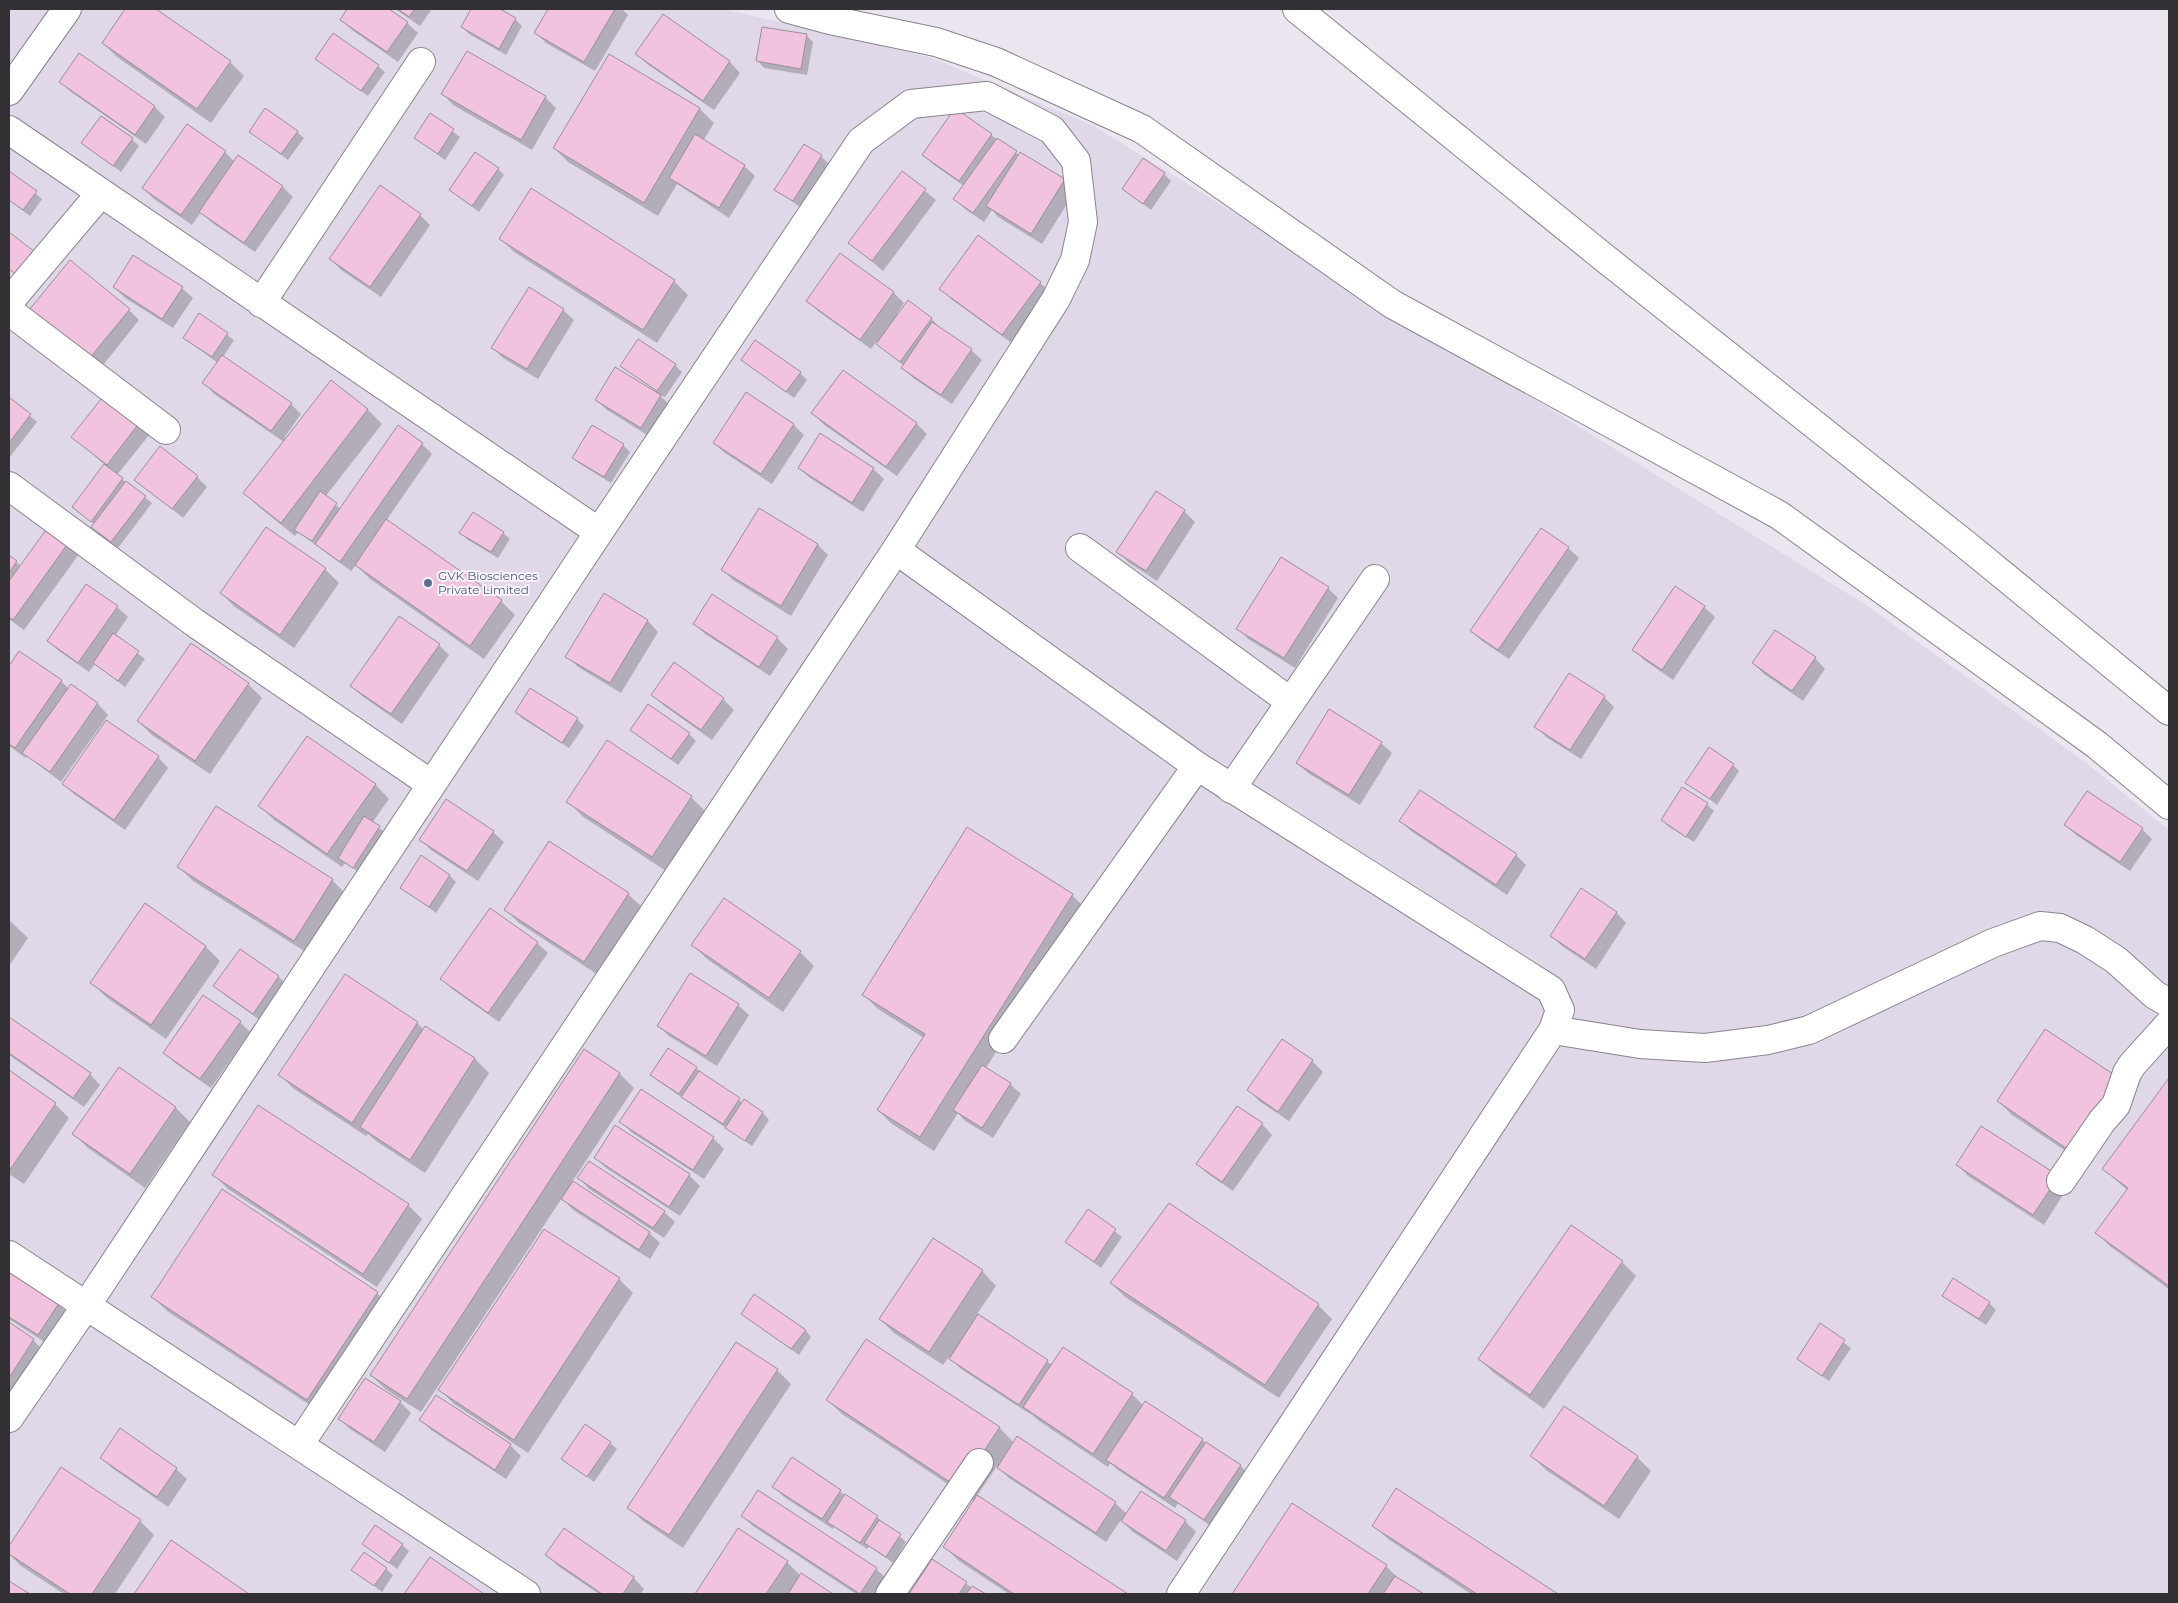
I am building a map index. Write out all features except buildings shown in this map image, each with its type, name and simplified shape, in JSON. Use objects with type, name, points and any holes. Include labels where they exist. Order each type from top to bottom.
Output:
[{"type":"street","points":[[9,90],[67,9]]},
{"type":"street","points":[[789,9],[830,20],[936,42],[996,62],[1142,129],[1392,304],[1779,514],[2097,745],[2169,805]]},
{"type":"street","points":[[1297,9],[1602,256],[1965,544],[2169,712]]},
{"type":"street","points":[[261,303],[421,62]]},
{"type":"street","points":[[987,96],[996,62]]},
{"type":"street","points":[[9,1418],[86,1306],[431,784],[861,141],[911,104],[987,96],[1052,130],[1076,161],[1083,222],[1075,260],[1056,299],[896,550],[299,1446]]},
{"type":"street","points":[[9,130],[100,194],[599,532]]},
{"type":"street","points":[[9,302],[100,194]]},
{"type":"street","points":[[9,311],[166,430]]},
{"type":"street","points":[[9,486],[195,624],[431,784]]},
{"type":"street","points":[[1080,548],[1291,702]]},
{"type":"street","points":[[896,550],[1197,766],[1551,990],[1560,1010],[1553,1030],[1181,1594]]},
{"type":"street","points":[[1232,789],[1375,579]]},
{"type":"street","points":[[1003,1039],[1197,766]]},
{"type":"street","points":[[1553,1030],[1640,1044],[1704,1048],[1768,1040],[1809,1030],[1993,943],[2040,926],[2060,928],[2085,940],[2116,960],[2155,995],[2169,1003]]},
{"type":"street","points":[[2061,1181],[2102,1121],[2116,1105],[2127,1073],[2132,1065],[2169,1024]]},
{"type":"street","points":[[9,1255],[526,1594]]},
{"type":"street","points":[[890,1594],[979,1463]]},
{"type":"shaded area","points":[[9,9],[723,9],[932,58],[1094,126],[1866,605],[2085,762],[2169,830],[2169,1594],[9,1594]]},
{"type":"place","name":"GVK Biosciences Private Limited","points":[[428,583]]}]
